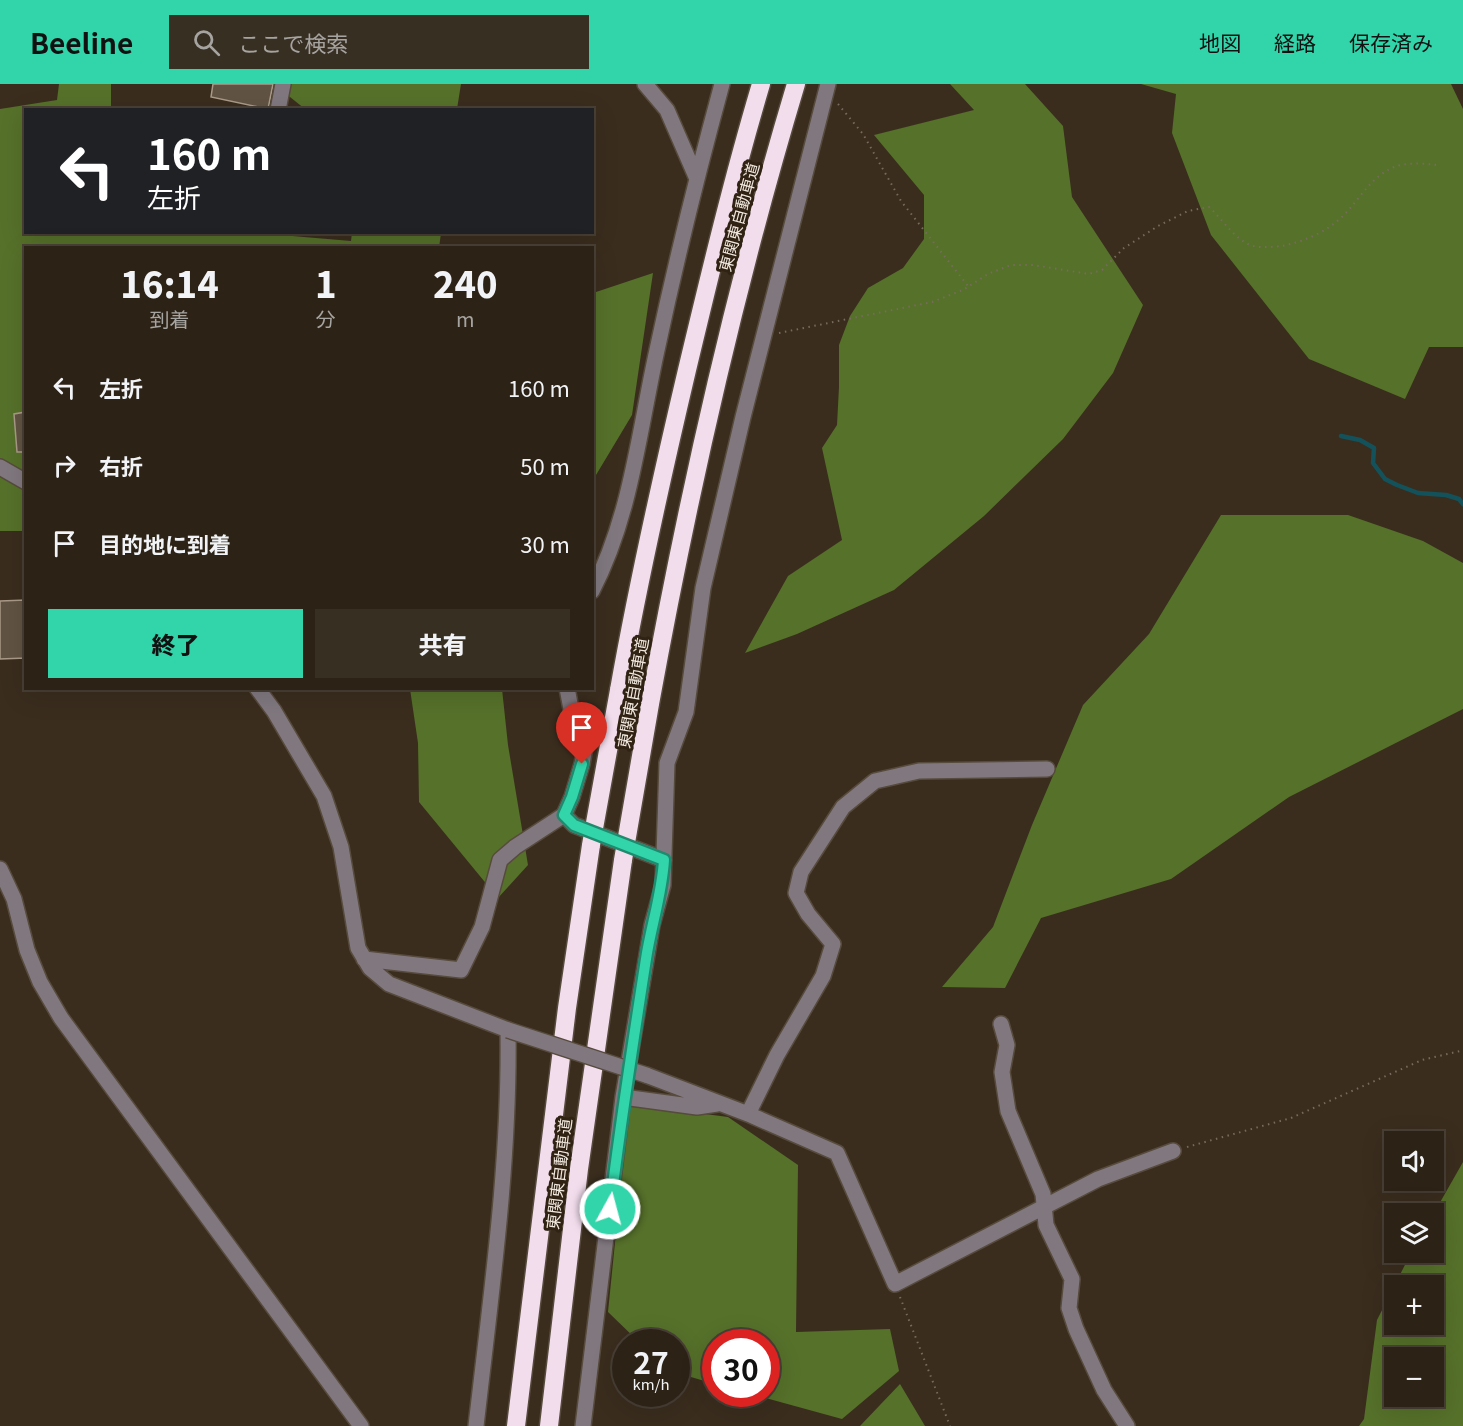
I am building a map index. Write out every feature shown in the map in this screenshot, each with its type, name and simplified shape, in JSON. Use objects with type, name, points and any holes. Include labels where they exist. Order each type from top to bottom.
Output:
[{"type":"highway","name":"東関東自動車道","points":[[516,1426],[567,1008],[591,845],[618,690],[651,524],[679,403],[710,273],[761,84]]},
{"type":"highway","name":"東関東自動車道","points":[[549,1426],[579,1169],[623,860],[650,704],[682,533],[711,409],[754,236],[796,84]]},
{"type":"street","points":[[278,108],[283,84]]},
{"type":"street","points":[[645,84],[667,110],[697,179]]},
{"type":"street","points":[[594,587],[601,575],[625,508],[657,349],[722,84]]},
{"type":"street","points":[[584,1426],[623,1097],[652,925],[663,885],[666,763],[686,712],[703,588],[764,333],[827,87]]},
{"type":"street","points":[[0,467],[24,481]]},
{"type":"street","points":[[258,690],[274,711],[324,796],[341,847],[358,948],[370,968],[389,984],[508,1029],[645,1075],[748,1114],[837,1153],[895,1284],[1098,1179],[1173,1151]]},
{"type":"street","points":[[364,959],[461,970],[482,927],[500,860],[515,847],[564,815],[572,797],[586,742],[584,731],[571,709],[567,690]]},
{"type":"street","points":[[748,1114],[777,1055],[823,976],[833,944],[808,914],[796,893],[801,872],[843,807],[875,781],[919,771],[1047,769]]},
{"type":"street","points":[[564,815],[574,825],[664,860]]},
{"type":"street","points":[[0,869],[14,899],[27,950],[40,982],[61,1018],[361,1426]]},
{"type":"street","points":[[1000,1024],[1007,1045],[1002,1072],[1008,1111],[1043,1194],[1046,1225],[1072,1279],[1069,1308],[1076,1329],[1104,1390],[1127,1426]]},
{"type":"street","points":[[476,1426],[503,1185],[509,1093],[508,1029]]},
{"type":"street","points":[[623,1097],[697,1107],[720,1104]]},
{"type":"path","points":[[827,87],[863,134],[901,201],[968,286]]},
{"type":"path","points":[[764,333],[786,332],[932,302],[988,274],[1011,266],[1033,265],[1089,274],[1102,270],[1125,248],[1158,226],[1188,211],[1209,207],[1234,235],[1248,245],[1268,248],[1302,242],[1337,222],[1358,196],[1377,178],[1397,166],[1439,165]]},
{"type":"path","points":[[1173,1151],[1291,1118],[1422,1060],[1460,1051]]},
{"type":"path","points":[[895,1284],[950,1426]]},
{"type":"green space","points":[[59,84],[111,84],[111,106],[113,108],[24,108],[24,234],[268,234],[351,241],[352,234],[441,234],[439,246],[24,246],[24,531],[0,531],[0,109],[57,100]]},
{"type":"green space","points":[[290,84],[461,84],[457,108],[304,108],[285,93]]},
{"type":"green space","points":[[950,84],[1025,84],[1063,126],[1072,197],[1143,305],[1113,373],[1063,439],[984,516],[894,590],[797,634],[745,653],[788,576],[842,540],[822,448],[837,425],[839,345],[850,316],[868,288],[903,268],[924,239],[924,195],[874,135],[974,110]]},
{"type":"green space","points":[[1141,84],[1451,84],[1463,109],[1463,347],[1429,347],[1405,399],[1309,359],[1211,235],[1172,133],[1176,94]]},
{"type":"green space","points":[[653,273],[632,415],[594,478],[594,293]]},
{"type":"green space","points":[[1221,515],[1348,515],[1423,541],[1463,563],[1463,709],[1289,797],[1171,879],[1041,918],[1005,988],[942,987],[993,927],[1032,825],[1083,705],[1149,634]]},
{"type":"green space","points":[[410,690],[502,690],[508,745],[528,865],[498,898],[419,802],[418,743]]},
{"type":"green space","points":[[629,1104],[728,1117],[798,1165],[796,1332],[890,1329],[899,1371],[842,1419],[780,1402],[780,1329],[702,1329],[702,1380],[690,1377],[690,1329],[626,1329],[608,1312]]},
{"type":"green space","points":[[1463,1162],[1463,1426],[1359,1426],[1364,1419],[1377,1320],[1384,1306],[1384,1335],[1444,1335],[1444,1275],[1400,1275],[1406,1263],[1444,1263],[1444,1203],[1440,1203]]},
{"type":"green space","points":[[900,1384],[925,1426],[860,1426]]},
{"type":"building","points":[[213,84],[273,84],[268,108],[211,97]]},
{"type":"building","points":[[24,412],[24,452],[17,452],[14,414]]},
{"type":"building","points":[[24,600],[24,658],[0,659],[0,601]]},
{"type":"waterway","points":[[1341,436],[1360,440],[1374,448],[1373,463],[1385,479],[1418,493],[1446,495],[1459,499],[1463,504]]},
{"type":"route","points":[[582,764],[564,815],[574,825],[664,860],[663,885],[652,925],[623,1097],[610,1209]]}]
